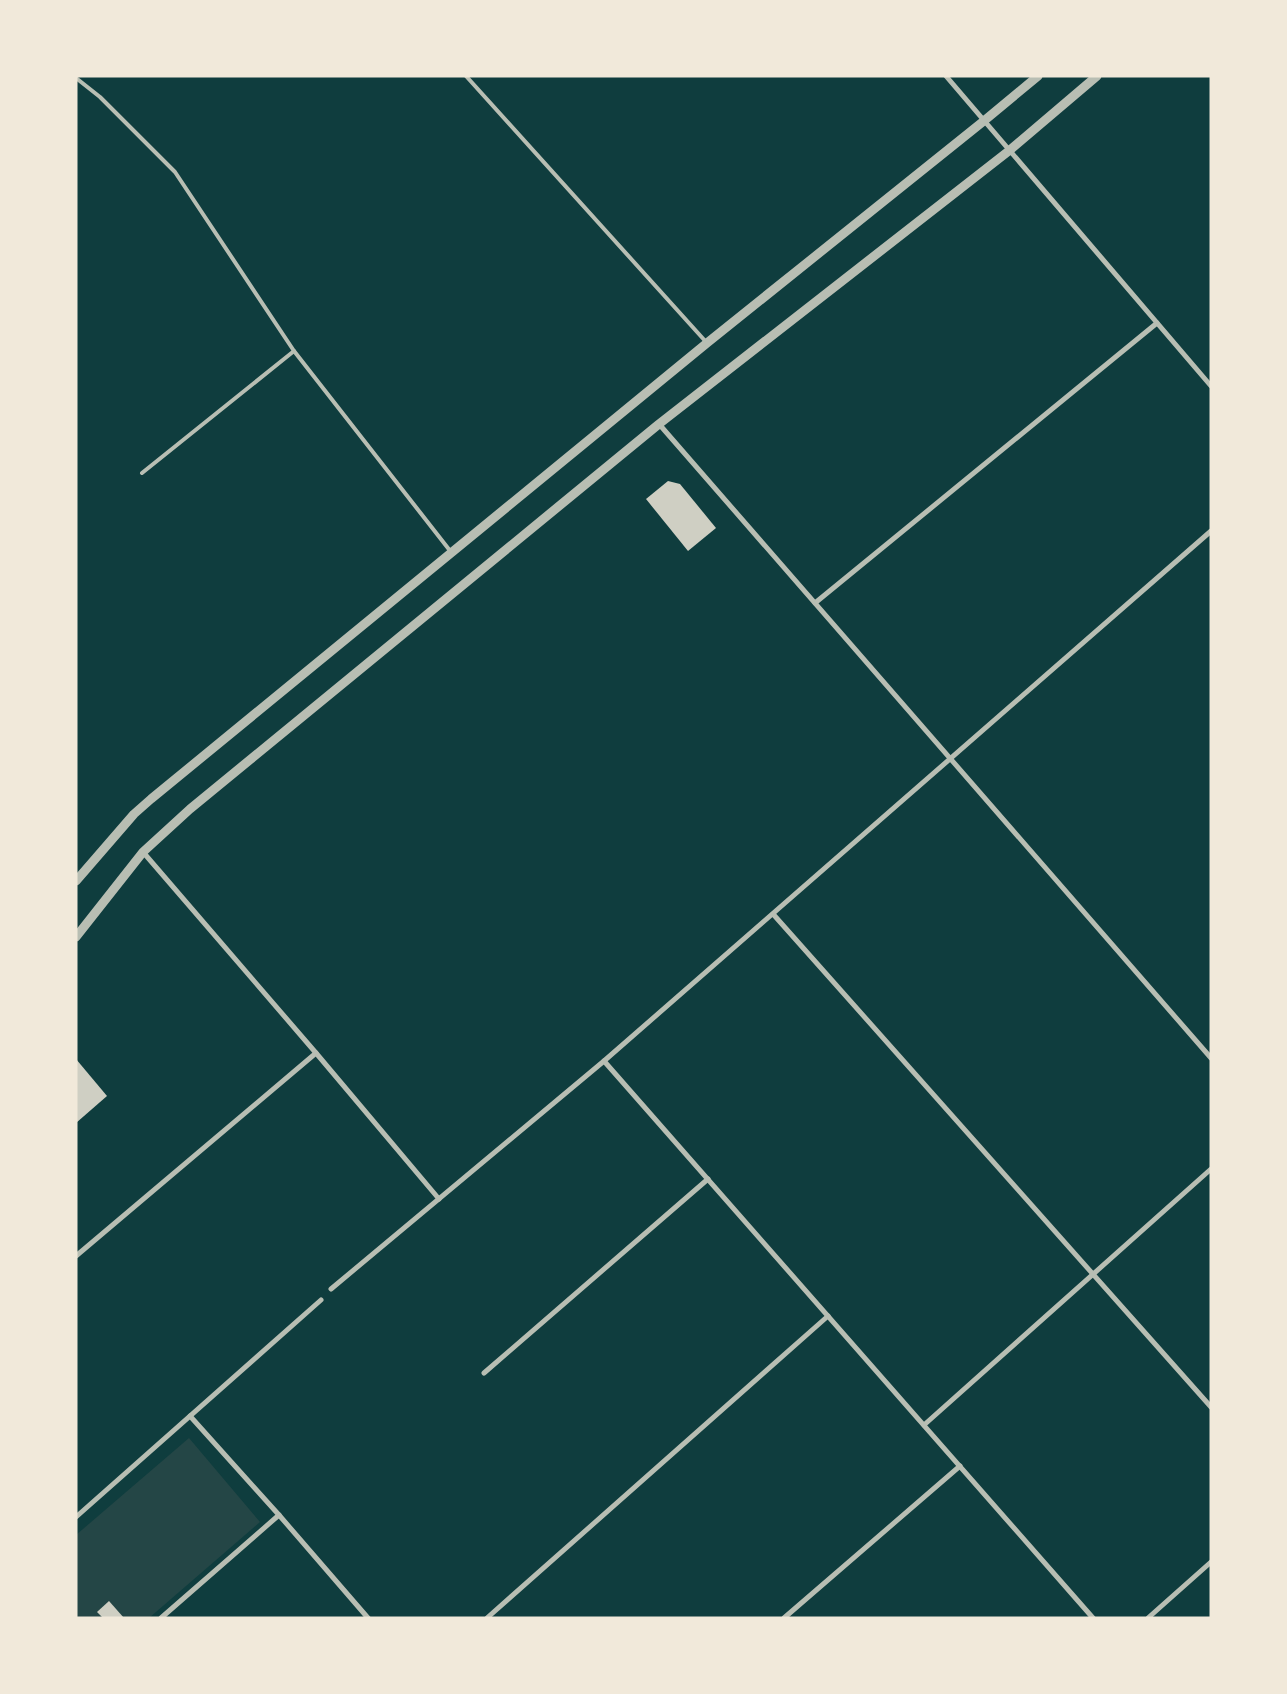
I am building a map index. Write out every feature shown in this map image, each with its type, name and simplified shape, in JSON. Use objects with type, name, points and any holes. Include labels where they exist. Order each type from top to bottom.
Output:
[{"type":"street","points":[[946,76],[1211,386]]},
{"type":"street","points":[[76,881],[134,814],[151,799],[707,343],[1038,76]]},
{"type":"street","points":[[76,937],[143,852],[190,809],[659,424],[1010,150],[1097,76]]},
{"type":"street","points":[[815,603],[1158,323]]},
{"type":"street","points":[[659,424],[1211,1058]]},
{"type":"street","points":[[331,1290],[604,1061],[1211,531]]},
{"type":"street","points":[[143,852],[439,1199]]},
{"type":"street","points":[[772,914],[1211,1407]]},
{"type":"street","points":[[76,1256],[316,1053]]},
{"type":"street","points":[[604,1061],[1093,1618]]},
{"type":"street","points":[[924,1425],[1211,1169]]},
{"type":"street","points":[[484,1373],[708,1179]]},
{"type":"street","points":[[76,1517],[321,1300]]},
{"type":"street","points":[[488,1618],[828,1316]]},
{"type":"street","points":[[190,1416],[368,1618]]},
{"type":"street","points":[[784,1618],[960,1466]]},
{"type":"street","points":[[161,1618],[279,1515]]},
{"type":"street","points":[[1148,1618],[1211,1562]]},
{"type":"lane","points":[[466,76],[707,343]]},
{"type":"lane","points":[[76,78],[100,96],[175,172],[294,350],[451,552]]},
{"type":"lane","points":[[142,473],[294,350]]},
{"type":"shaded area","points":[[189,1438],[260,1522],[149,1618],[76,1618],[76,1535]]},
{"type":"building","points":[[668,481],[680,484],[716,528],[688,551],[646,499]]},
{"type":"building","points":[[76,1059],[107,1096],[76,1123]]},
{"type":"building","points":[[109,1601],[124,1618],[103,1618],[97,1612]]}]
